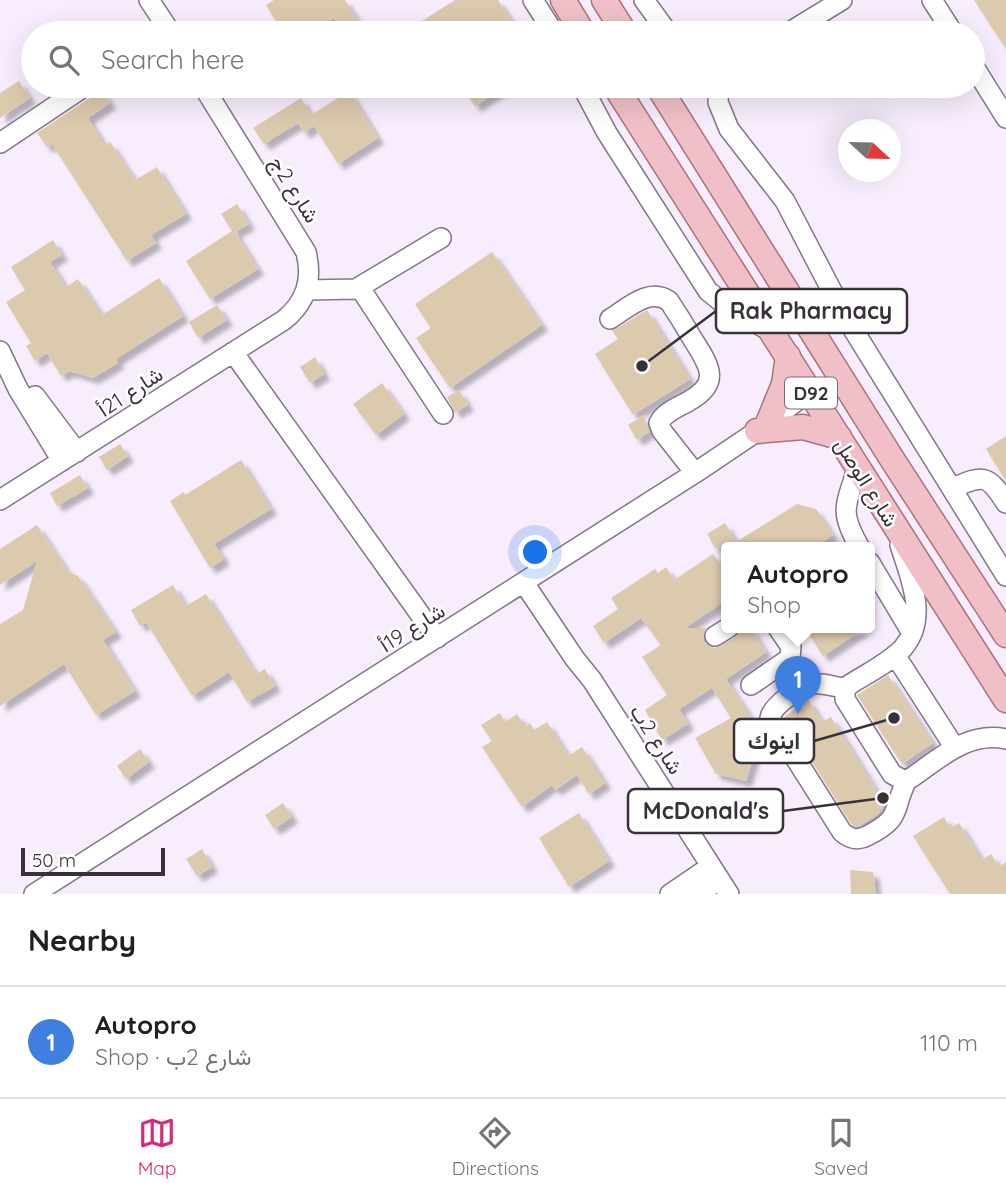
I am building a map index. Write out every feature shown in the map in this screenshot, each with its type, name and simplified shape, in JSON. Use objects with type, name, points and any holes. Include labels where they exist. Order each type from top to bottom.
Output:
[{"type":"main road","points":[[563,0],[576,21]]},
{"type":"main road","points":[[604,0],[617,21]]},
{"type":"main road","name":"شارع الوصل","points":[[623,98],[1006,700]]},
{"type":"main road","name":"شارع الوصل","points":[[666,98],[892,460],[1006,635]]},
{"type":"main road","points":[[788,356],[783,384],[762,427],[803,427],[839,437]]},
{"type":"main road","points":[[810,391],[823,383],[828,384],[858,429],[892,460]]},
{"type":"street","points":[[149,0],[161,21]]},
{"type":"street","points":[[533,0],[546,21]]},
{"type":"street","points":[[644,0],[659,21]]},
{"type":"street","points":[[808,21],[842,0]]},
{"type":"street","points":[[932,0],[945,21]]},
{"type":"street","points":[[985,84],[1006,118]]},
{"type":"street","points":[[0,143],[67,98]]},
{"type":"street","name":"شارع 2ج","points":[[210,98],[306,252],[310,265],[307,290]]},
{"type":"street","points":[[588,98],[607,134],[708,291],[721,303],[772,332]]},
{"type":"street","points":[[718,98],[729,129],[785,201],[846,318],[1006,576]]},
{"type":"street","points":[[307,290],[347,291],[360,288],[441,238]]},
{"type":"street","points":[[360,288],[443,414]]},
{"type":"street","name":"شارع 21أ","points":[[0,500],[284,320],[294,312],[307,290]]},
{"type":"street","points":[[610,320],[645,297],[664,297],[709,365],[709,380],[700,395],[663,416],[659,423],[662,431],[695,473]]},
{"type":"street","points":[[233,352],[437,638]]},
{"type":"street","points":[[3,356],[18,389],[69,457]]},
{"type":"street","name":"شارع 19أ","points":[[34,894],[695,473],[810,391]]},
{"type":"street","points":[[856,542],[845,513],[858,466]]},
{"type":"street","points":[[953,488],[971,480],[985,479],[992,482],[1006,503]]},
{"type":"street","points":[[895,527],[916,602],[912,633],[904,647],[847,688],[817,684],[805,687],[774,706],[770,718],[842,831],[851,838],[862,838],[886,826],[895,814],[907,780],[955,748],[977,738],[1006,739]]},
{"type":"street","points":[[875,572],[912,633]]},
{"type":"street","name":"شارع 2ب","points":[[529,580],[575,659],[592,680],[720,880]]},
{"type":"street","points":[[751,685],[790,658],[791,647],[781,633]]},
{"type":"street","points":[[895,655],[955,748]]},
{"type":"street","points":[[847,688],[845,699],[892,774],[898,779],[907,780]]},
{"type":"street","points":[[670,894],[720,880]]},
{"type":"street","points":[[696,894],[720,880]]},
{"type":"building","points":[[274,0],[345,0],[358,21],[336,21],[334,18],[329,21],[276,21],[266,5]]},
{"type":"building","points":[[455,0],[498,0],[511,21],[422,21]]},
{"type":"building","points":[[974,0],[1006,0],[1006,49]]},
{"type":"building","points":[[19,81],[21,98],[30,98],[0,118],[0,93]]},
{"type":"building","points":[[90,98],[107,98],[110,103],[88,118],[105,146],[110,142],[135,180],[157,167],[186,214],[151,235],[156,243],[127,261],[52,144],[47,147],[37,133]]},
{"type":"building","points":[[301,98],[311,115],[338,98],[353,98],[378,138],[338,164],[314,126],[304,133],[298,123],[264,144],[253,128]]},
{"type":"building","points":[[470,98],[487,98],[475,106]]},
{"type":"building","points":[[237,204],[249,224],[235,232],[258,269],[210,299],[186,261],[232,231],[221,214]]},
{"type":"building","points":[[53,240],[62,255],[50,262],[66,287],[78,279],[102,315],[159,278],[183,316],[116,359],[118,363],[93,378],[69,371],[61,376],[47,353],[35,361],[26,346],[31,343],[6,302],[25,290],[11,267]]},
{"type":"building","points":[[492,252],[542,325],[450,388],[416,338],[431,328],[415,304]]},
{"type":"building","points":[[217,305],[227,320],[198,338],[189,322]]},
{"type":"building","points":[[647,310],[690,379],[633,415],[595,354],[618,339],[612,331]]},
{"type":"building","points":[[315,357],[324,374],[310,383],[300,367]]},
{"type":"building","points":[[382,383],[404,414],[376,435],[353,404]]},
{"type":"building","points":[[459,390],[468,405],[455,413],[447,397]]},
{"type":"building","points":[[644,415],[649,432],[637,440],[628,425]]},
{"type":"building","points":[[1006,436],[1006,481],[986,449]]},
{"type":"building","points":[[120,444],[128,456],[107,470],[99,457]]},
{"type":"building","points":[[241,460],[271,509],[214,544],[224,559],[210,568],[170,501],[184,492],[185,495]]},
{"type":"building","points":[[80,475],[88,488],[57,506],[50,493]]},
{"type":"building","points":[[797,504],[816,509],[833,535],[824,542],[736,542]]},
{"type":"building","points":[[725,523],[736,542],[721,542],[721,548],[715,548],[707,534]]},
{"type":"building","points":[[37,525],[68,572],[78,576],[116,632],[103,640],[135,691],[96,715],[64,664],[0,706],[0,624],[23,610],[37,561],[0,585],[0,549]]},
{"type":"building","points":[[713,554],[721,566],[721,603],[685,628],[706,628],[704,642],[715,648],[734,638],[737,633],[754,633],[766,652],[726,679],[755,724],[759,721],[769,739],[757,747],[746,781],[716,774],[695,738],[731,718],[712,688],[679,709],[688,724],[662,740],[645,710],[667,695],[642,657],[661,645],[641,618],[604,643],[593,626],[618,609],[611,598],[655,569],[658,573],[666,567],[674,580]]},
{"type":"building","points":[[173,585],[186,606],[206,594],[256,674],[265,669],[275,686],[247,702],[229,672],[192,696],[146,622],[140,626],[131,610]]},
{"type":"building","points":[[808,633],[858,633],[823,656]]},
{"type":"building","points":[[888,675],[933,743],[902,764],[857,695]]},
{"type":"building","points":[[808,699],[822,722],[831,717],[885,804],[878,814],[859,826],[851,824],[784,717]]},
{"type":"building","points":[[500,713],[505,722],[517,714],[525,726],[530,723],[534,730],[547,722],[568,756],[582,747],[605,783],[589,794],[577,775],[555,790],[552,785],[522,807],[482,747],[492,741],[481,725]]},
{"type":"building","points":[[140,749],[149,762],[126,779],[117,766]]},
{"type":"building","points":[[283,803],[292,817],[274,829],[265,815]]},
{"type":"building","points":[[579,813],[609,861],[569,887],[539,838]]},
{"type":"building","points":[[944,817],[950,828],[959,823],[982,860],[991,854],[999,867],[1006,862],[1006,894],[950,894],[913,836]]},
{"type":"building","points":[[202,849],[212,867],[197,876],[186,859]]},
{"type":"building","points":[[850,870],[873,872],[876,894],[851,894]]},
{"type":"place","name":"Rak Pharmacy","points":[[642,366]]},
{"type":"place","name":"Autopro","points":[[798,714]]},
{"type":"place","name":"اينوك","points":[[894,718]]},
{"type":"place","name":"McDonald's","points":[[883,798]]}]
